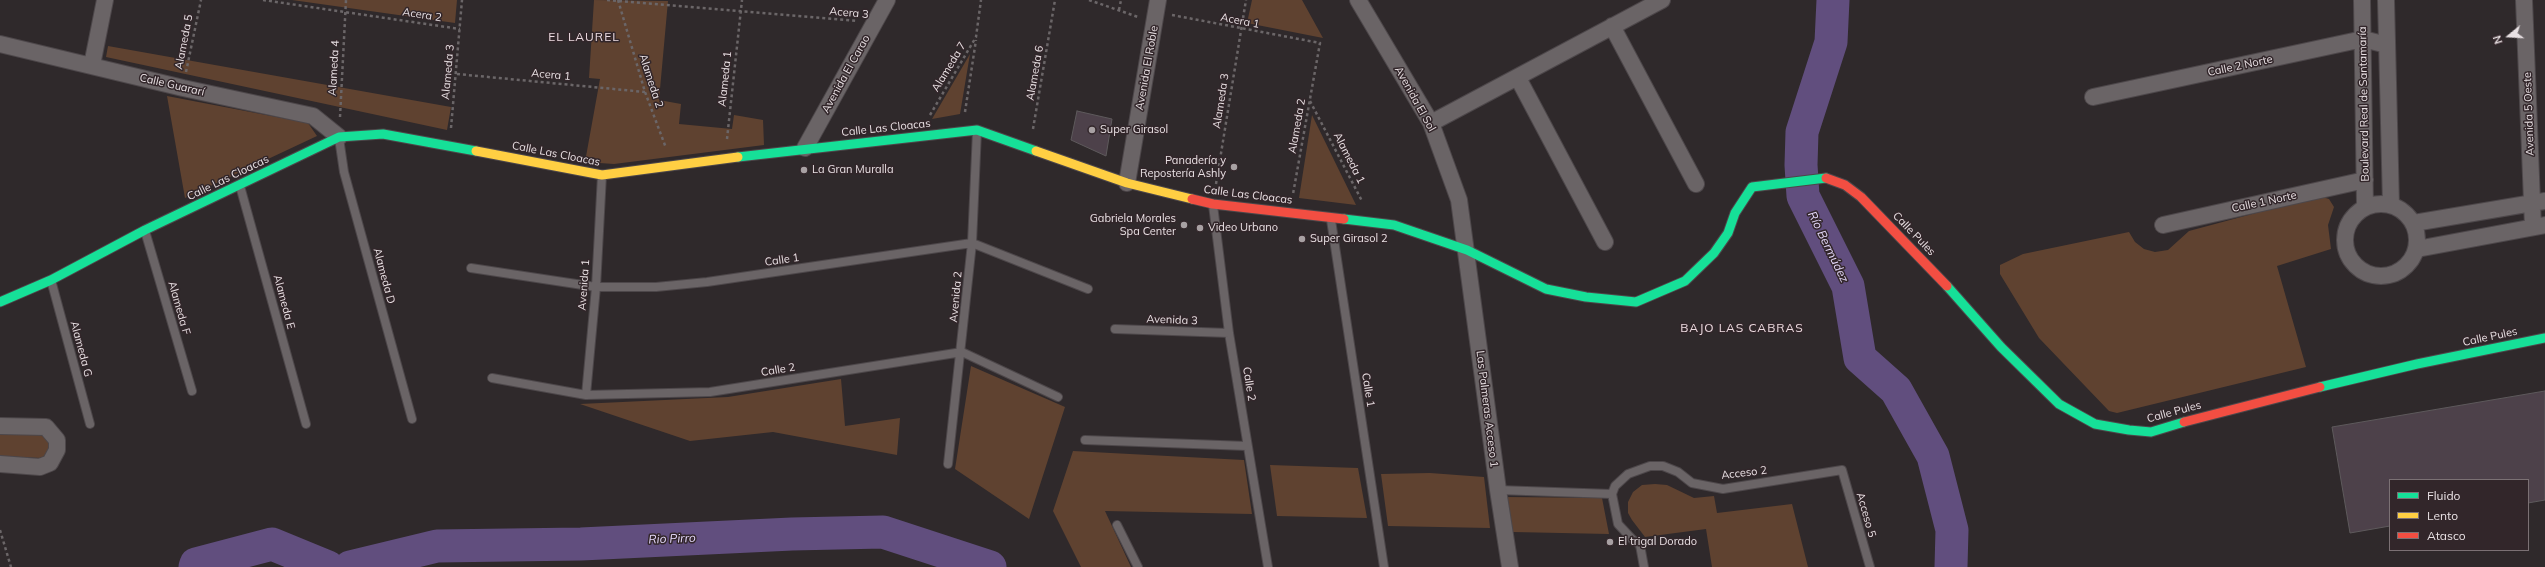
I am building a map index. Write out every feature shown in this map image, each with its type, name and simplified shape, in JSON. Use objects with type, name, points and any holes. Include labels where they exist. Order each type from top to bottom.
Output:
[{"type":"street","points":[[92,66],[105,0]]},
{"type":"street","name":"Avenida El Carao","points":[[805,148],[887,0]]},
{"type":"street","name":"Avenida El Sol","points":[[1358,0],[1431,122],[1460,200],[1467,250]]},
{"type":"street","points":[[1431,122],[1518,78],[1662,0]]},
{"type":"street","name":"Boulevard Real de Santamaría","points":[[2362,0],[2365,180],[2364,208]]},
{"type":"street","points":[[2386,0],[2391,205]]},
{"type":"street","name":"Avenida 5 Oeste","points":[[2524,0],[2539,202],[2539,226]]},
{"type":"street","name":"Avenida El Roble","points":[[1127,183],[1156,11]]},
{"type":"street","points":[[1612,26],[1696,184]]},
{"type":"street","name":"Calle 2 Norte","points":[[2093,97],[2363,39],[2387,45]]},
{"type":"street","name":"Calle Guararí","points":[[0,44],[183,88],[313,116],[339,137]]},
{"type":"street","points":[[1518,78],[1605,242]]},
{"type":"street","name":"Calle Las Cloacas","points":[[0,302],[51,280],[145,230],[240,186],[339,137],[383,134],[602,176],[805,148],[977,130],[1127,183],[1213,204],[1394,225],[1467,250],[1546,289],[1586,298],[1636,302],[1685,281],[1714,253],[1728,233],[1743,199]]},
{"type":"street","name":"Calle Pules","points":[[1743,199],[1752,187],[1828,178],[1845,185],[1862,196],[1946,285],[2001,347],[2059,404],[2095,424],[2151,432],[2227,410],[2410,366],[2545,338]]},
{"type":"street","name":"Calle 1 Norte","points":[[2163,224],[2365,180]]},
{"type":"street","points":[[2414,223],[2539,202]]},
{"type":"street","points":[[2373,204],[2391,205],[2408,215],[2414,223],[2418,240],[2416,249],[2412,260],[2404,268],[2393,274],[2375,275],[2359,268],[2351,259],[2346,248],[2345,236],[2348,224],[2355,215],[2364,208],[2373,204]]},
{"type":"street","points":[[2416,249],[2539,226]]},
{"type":"street","name":"Las Palmeras Acceso 1","points":[[1467,250],[1498,490],[1510,567]]},
{"type":"street","points":[[0,426],[46,427],[57,440],[57,450],[50,464],[40,467],[0,464]]},
{"type":"lane","name":"Avenida 2","points":[[948,464],[962,352],[972,243],[977,130]]},
{"type":"lane","name":"Alameda D","points":[[339,137],[344,172],[412,419]]},
{"type":"lane","name":"Avenida 1","points":[[586,396],[596,287],[602,176]]},
{"type":"lane","name":"Alameda E","points":[[240,186],[306,424]]},
{"type":"lane","name":"Calle 2","points":[[1213,204],[1229,333],[1268,567]]},
{"type":"lane","name":"Calle 1","points":[[1331,217],[1384,567]]},
{"type":"lane","name":"Alameda F","points":[[145,230],[192,391]]},
{"type":"lane","name":"Calle 1","points":[[471,268],[596,287],[656,287],[707,282],[972,243]]},
{"type":"lane","points":[[972,243],[1088,289]]},
{"type":"lane","name":"Alameda G","points":[[51,280],[90,424]]},
{"type":"lane","name":"Avenida 3","points":[[1115,328],[1229,333]]},
{"type":"lane","name":"Calle 2","points":[[492,378],[586,396],[710,392],[962,352]]},
{"type":"lane","points":[[962,352],[1058,397]]},
{"type":"lane","points":[[1084,440],[1248,446]]},
{"type":"lane","name":"Acceso 2","points":[[1612,494],[1615,486],[1628,474],[1650,466],[1663,466],[1678,472],[1692,483],[1723,489],[1842,470]]},
{"type":"lane","name":"Acceso 5","points":[[1842,470],[1870,567]]},
{"type":"lane","points":[[1498,490],[1612,494],[1618,524],[1632,540],[1640,545],[1644,567]]},
{"type":"lane","points":[[1117,525],[1138,567]]},
{"type":"path","name":"Alameda 5","points":[[183,88],[201,0]]},
{"type":"path","name":"Acera 2","points":[[263,0],[346,11],[460,29]]},
{"type":"path","name":"Alameda 4","points":[[339,137],[346,0]]},
{"type":"path","name":"Alameda 3","points":[[449,146],[457,74],[462,0]]},
{"type":"path","name":"Acera 3","points":[[607,0],[741,10],[873,23]]},
{"type":"path","name":"Alameda 2","points":[[618,0],[645,92],[673,166]]},
{"type":"path","name":"Alameda 1","points":[[724,159],[742,0]]},
{"type":"path","name":"Alameda 7","points":[[917,136],[976,37],[981,0]]},
{"type":"path","name":"Alameda 6","points":[[1030,149],[1056,0]]},
{"type":"path","name":"Acera 1","points":[[1089,0],[1119,10],[1156,11],[1241,29],[1320,43]]},
{"type":"path","points":[[1119,10],[1121,0]]},
{"type":"path","name":"Alameda 3","points":[[1213,204],[1246,0]]},
{"type":"path","points":[[962,132],[976,37]]},
{"type":"path","name":"Alameda 2","points":[[1290,212],[1320,43]]},
{"type":"path","name":"Acera 1","points":[[457,74],[645,92]]},
{"type":"path","name":"Alameda 1","points":[[1310,100],[1373,222]]},
{"type":"path","points":[[0,530],[11,567]]},
{"type":"shaded area","points":[[292,0],[457,0],[455,23]]},
{"type":"shaded area","points":[[594,0],[668,1],[659,100],[681,104],[679,124],[732,129],[734,115],[763,120],[764,145],[614,164],[585,162],[600,79],[589,78]]},
{"type":"shaded area","points":[[1252,0],[1302,0],[1323,38],[1247,23]]},
{"type":"shaded area","points":[[108,46],[451,107],[447,130],[106,57]]},
{"type":"shaded area","points":[[970,54],[960,114],[932,119]]},
{"type":"shaded area","points":[[167,96],[308,123],[317,136],[185,198]]},
{"type":"shaded area","points":[[1312,115],[1356,205],[1299,198]]},
{"type":"shaded area","points":[[2319,196],[2329,199],[2334,207],[2328,225],[2331,249],[2277,266],[2306,367],[2117,413],[2109,411],[2039,338],[2000,274],[2000,265],[2023,254],[2129,232],[2135,242],[2144,249],[2155,252],[2168,250],[2189,231]]},
{"type":"shaded area","points":[[971,366],[1065,407],[1029,519],[955,469]]},
{"type":"shaded area","points":[[841,379],[845,426],[900,418],[897,455],[773,432],[690,441],[580,404],[728,397]]},
{"type":"shaded area","points":[[0,432],[42,433],[52,444],[48,455],[40,458],[0,456]]},
{"type":"shaded area","points":[[1073,451],[1244,460],[1252,514],[1105,511],[1131,567],[1081,567],[1053,511]]},
{"type":"shaded area","points":[[1270,465],[1358,468],[1367,518],[1277,516]]},
{"type":"shaded area","points":[[1430,473],[1484,477],[1490,528],[1388,526],[1381,474]]},
{"type":"shaded area","points":[[1642,485],[1667,485],[1694,498],[1714,496],[1717,513],[1792,504],[1808,567],[1712,567],[1706,529],[1645,537],[1628,513],[1628,502],[1633,492]]},
{"type":"shaded area","points":[[1506,497],[1602,498],[1609,534],[1513,532]]},
{"type":"building","name":"Super Girasol","points":[[1077,111],[1112,119],[1106,156],[1071,140]]},
{"type":"building","points":[[2545,391],[2545,500],[2529,503],[2529,479],[2389,479],[2389,526],[2350,533],[2332,427]]},
{"type":"waterway","name":"Río Bermúdez","points":[[1833,0],[1831,42],[1802,132],[1801,165],[1803,196],[1848,286],[1860,358],[1896,390],[1933,456],[1952,530],[1951,567]]},
{"type":"waterway","name":"Rio Pirro","points":[[350,567],[437,546],[581,544],[792,534],[883,532],[990,567]]},
{"type":"waterway","name":"Rio Pirro","points":[[195,567],[196,564],[272,544],[328,567]]},
{"type":"traffic: fast","points":[[738,157],[977,130],[1036,151]]},
{"type":"traffic: fast","points":[[0,302],[51,280],[145,230],[339,137],[383,134],[476,151]]},
{"type":"traffic: fast","points":[[1344,219],[1394,225],[1467,250],[1546,289],[1586,297],[1636,302],[1685,281],[1714,253],[1728,233],[1735,213],[1752,187],[1826,178]]},
{"type":"traffic: fast","points":[[1947,286],[2001,347],[2059,404],[2095,424],[2129,430],[2151,432],[2184,422]]},
{"type":"traffic: fast","points":[[2320,387],[2417,364],[2545,338]]},
{"type":"traffic: slow","points":[[476,151],[602,175],[738,157]]},
{"type":"traffic: slow","points":[[1036,151],[1127,183],[1192,199]]},
{"type":"traffic: jam","points":[[1826,178],[1845,185],[1861,197],[1947,286]]},
{"type":"traffic: jam","points":[[1192,199],[1213,204],[1344,219]]},
{"type":"traffic: jam","points":[[2184,422],[2320,387]]},
{"type":"place","name":"Super Girasol","points":[[1092,130]]},
{"type":"place","name":"Panadería y Repostería Ashly","points":[[1234,167]]},
{"type":"place","name":"La Gran Muralla","points":[[804,170]]},
{"type":"place","name":"Gabriela Morales Spa Center","points":[[1184,225]]},
{"type":"place","name":"Video Urbano","points":[[1200,228]]},
{"type":"place","name":"Super Girasol 2","points":[[1302,239]]},
{"type":"place","name":"El trigal Dorado","points":[[1610,542]]},
{"type":"district","name":"EL LAUREL","points":[[584,37]]},
{"type":"district","name":"BAJO LAS CABRAS","points":[[1742,328]]}]
